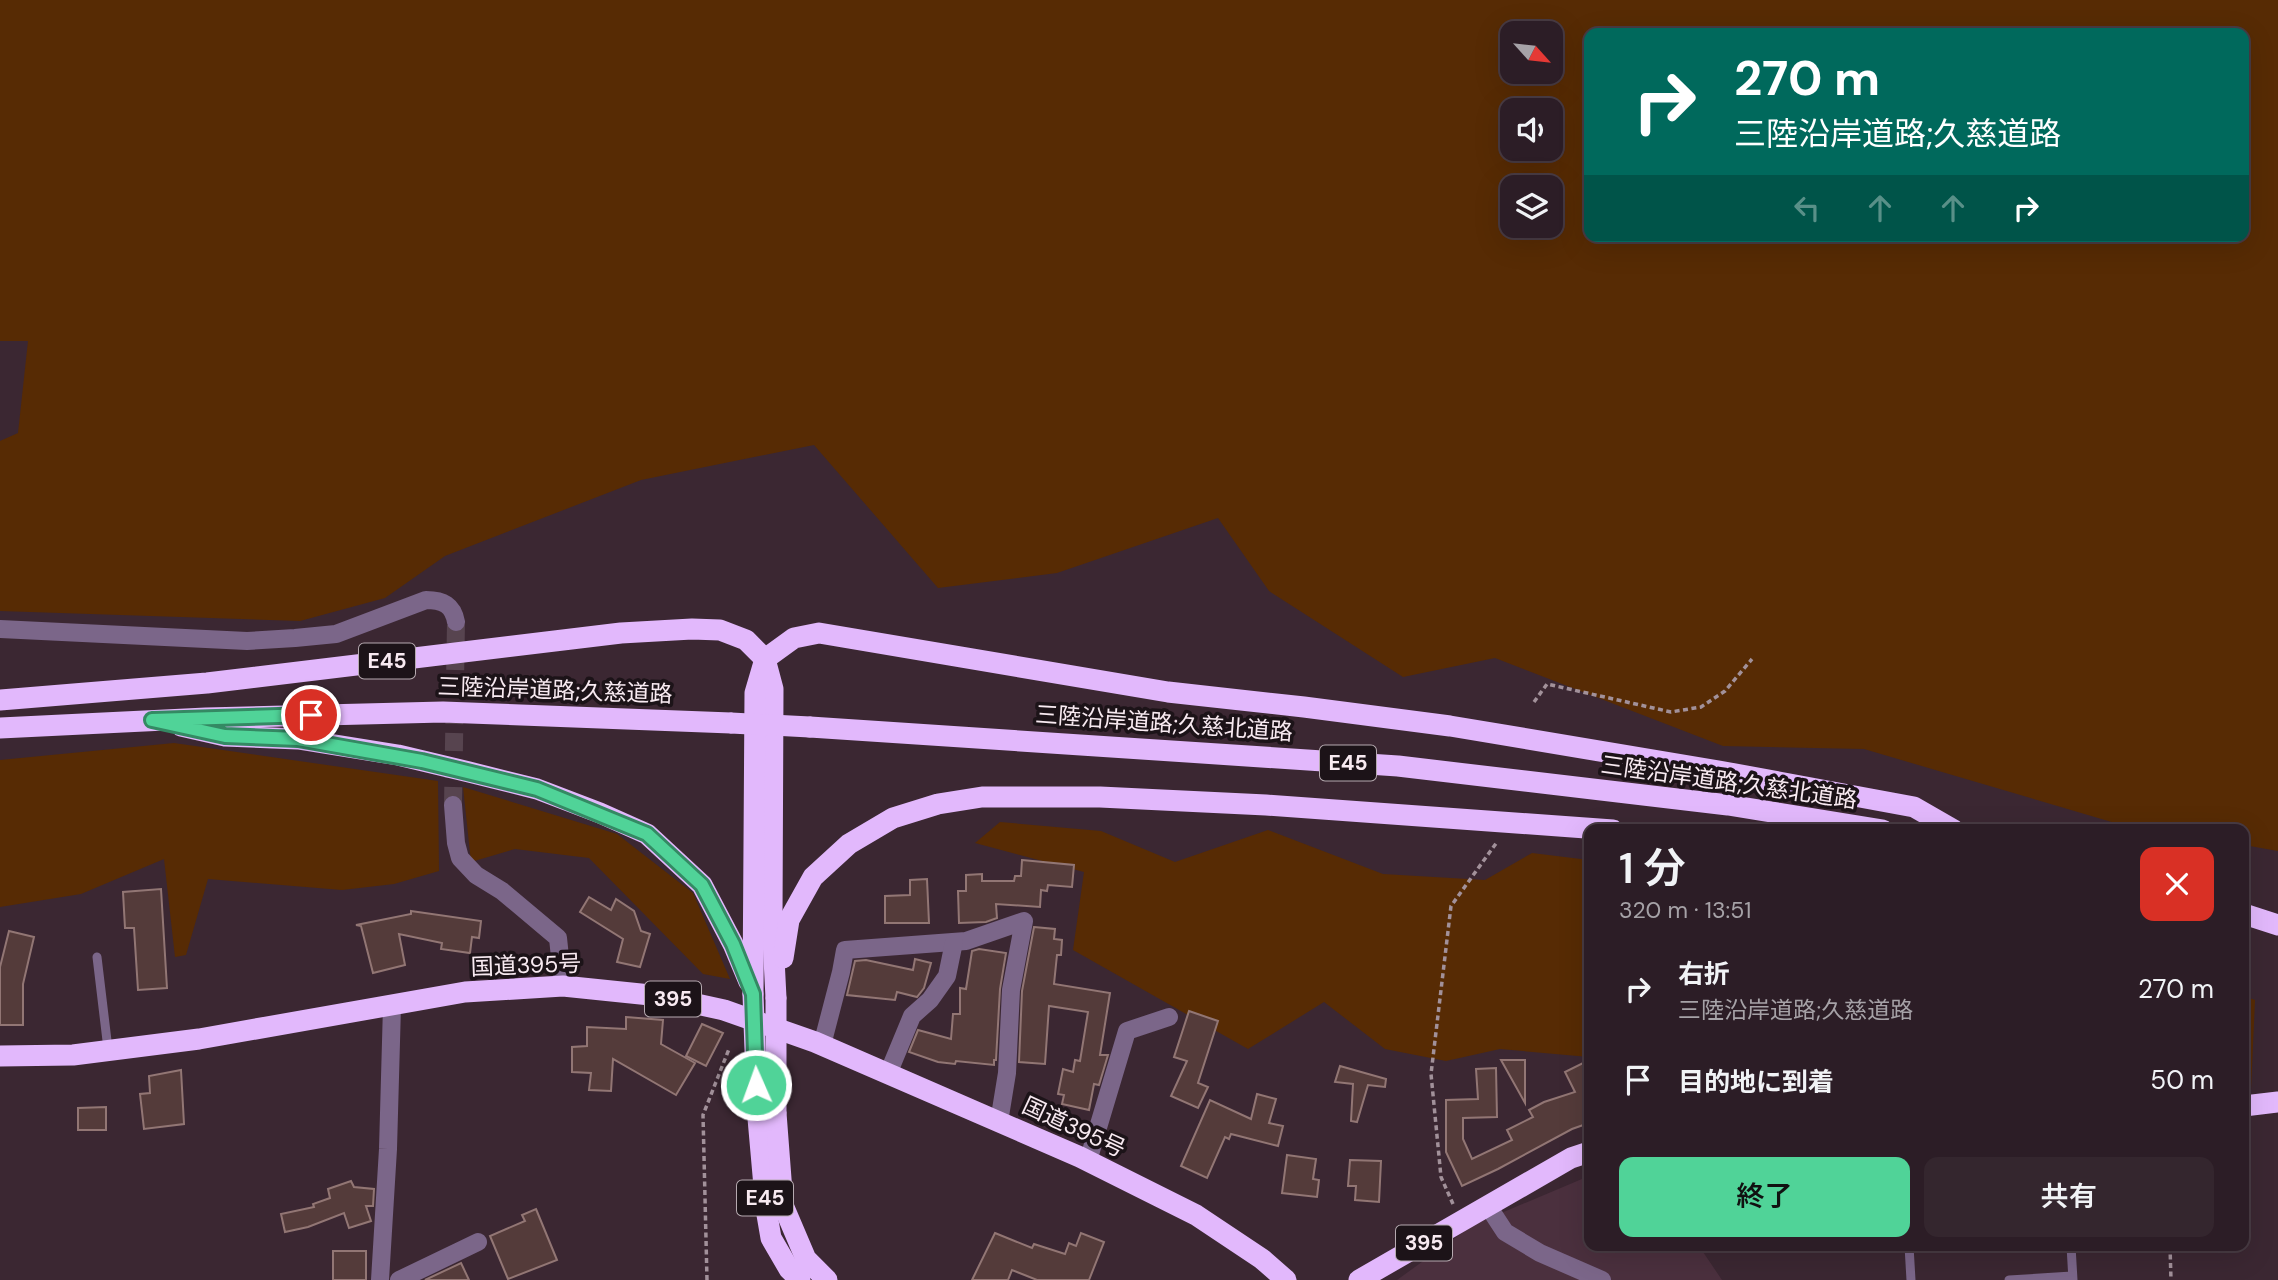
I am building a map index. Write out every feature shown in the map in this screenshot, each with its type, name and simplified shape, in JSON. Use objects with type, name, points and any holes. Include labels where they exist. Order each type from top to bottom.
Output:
[{"type":"highway","name":"E45","points":[[0,701],[207,683],[621,634],[692,629],[720,630],[746,640],[765,659],[773,689],[772,919],[776,998],[767,1110],[766,1209],[771,1238],[789,1269],[800,1280]]},
{"type":"highway","points":[[753,994],[755,693],[765,659],[794,638],[819,633],[1168,692],[1450,726],[1719,771],[1914,807],[1944,824]]},
{"type":"highway","name":"三陸沿岸道路;久慈道路","points":[[0,728],[152,720],[443,712],[731,723]]},
{"type":"highway","name":"E45","points":[[152,720],[225,736],[298,739],[422,761],[537,789],[647,834],[702,885],[733,944],[753,994],[767,1110],[783,1205],[806,1259],[827,1280]]},
{"type":"highway","name":"三陸沿岸道路;久慈北道路","points":[[731,723],[1398,766],[1728,805],[1846,824]]},
{"type":"highway","points":[[776,998],[789,920],[813,877],[849,844],[893,818],[938,804],[982,797],[1100,797],[1266,805],[1584,828]]},
{"type":"highway","points":[[2249,916],[2278,925]]},
{"type":"highway","name":"国道395号","points":[[0,1056],[73,1055],[199,1039],[465,992],[564,986],[660,996],[724,1010],[822,1045],[1088,1161],[1196,1215],[1262,1259],[1286,1280]]},
{"type":"highway","points":[[2249,1105],[2278,1102]]},
{"type":"highway","name":"395","points":[[1359,1280],[1571,1158],[1584,1154]]},
{"type":"street","points":[[0,629],[247,640],[295,638],[336,634],[426,600],[439,600],[448,605],[455,613],[456,622]]},
{"type":"street","points":[[453,805],[456,844],[460,858],[475,875],[502,891],[558,938],[564,986]]},
{"type":"street","points":[[822,1045],[845,950],[966,941],[1024,921],[1011,990],[1007,1073],[999,1122]]},
{"type":"street","points":[[888,1074],[912,1016],[930,1000],[947,976],[954,942]]},
{"type":"street","points":[[380,1280],[388,1149],[392,1006]]},
{"type":"street","points":[[1088,1161],[1127,1031],[1169,1017]]},
{"type":"street","points":[[1488,1206],[1505,1232],[1540,1253],[1602,1280]]},
{"type":"street","points":[[399,1280],[478,1242]]},
{"type":"lane","points":[[97,957],[108,1051]]},
{"type":"lane","points":[[1909,1251],[1911,1280]]},
{"type":"lane","points":[[2009,1280],[2072,1278],[2071,1251]]},
{"type":"path","points":[[1534,702],[1547,684],[1671,712],[1701,707],[1725,691],[1752,659]]},
{"type":"path","points":[[1461,1222],[1440,1177],[1431,1074],[1451,906],[1500,839]]},
{"type":"path","points":[[707,1280],[703,1115],[729,1049]]},
{"type":"path","points":[[2170,1251],[2171,1280]]},
{"type":"shaded area","points":[[0,0],[2278,0],[2278,851],[2249,846],[2249,824],[2118,824],[1864,749],[1723,746],[1495,658],[1403,677],[1269,591],[1218,518],[1057,573],[938,588],[814,445],[641,480],[445,556],[385,598],[300,621],[0,611],[0,441],[18,433],[28,341],[0,341]]},
{"type":"shaded area","points":[[174,743],[438,781],[439,871],[394,884],[342,890],[208,879],[186,955],[175,957],[164,859],[81,894],[0,907],[0,760]]},
{"type":"shaded area","points":[[463,787],[617,834],[693,893],[730,979],[703,974],[589,858],[515,849],[471,862]]},
{"type":"shaded area","points":[[1000,822],[1101,831],[1175,862],[1268,830],[1383,874],[1485,880],[1532,853],[1584,859],[1584,1057],[1500,1049],[1446,1061],[1385,1049],[1324,1002],[1248,1049],[1073,950],[1084,872],[975,843]]},
{"type":"shaded area","points":[[2249,998],[2255,1000],[2249,1090]]},
{"type":"shaded area","points":[[1584,1178],[1584,1251],[1702,1251],[1722,1280],[1397,1280],[1473,1225]]},
{"type":"building","points":[[1022,860],[1074,865],[1072,887],[1048,885],[1047,891],[1041,890],[1040,907],[996,904],[997,918],[986,922],[959,923],[958,891],[966,891],[966,875],[982,874],[982,881],[1014,881],[1015,876],[1021,876]]},
{"type":"building","points":[[927,879],[929,923],[885,923],[885,896],[910,895],[910,880]]},
{"type":"building","points":[[161,889],[167,988],[138,990],[134,928],[125,928],[123,892]]},
{"type":"building","points":[[589,897],[611,910],[616,899],[634,911],[641,931],[650,934],[640,967],[617,962],[623,939],[580,912]]},
{"type":"building","points":[[411,911],[481,921],[479,938],[472,937],[470,953],[441,949],[442,943],[399,934],[405,965],[373,973],[361,926],[356,925],[411,914]]},
{"type":"building","points":[[1034,927],[1055,929],[1054,939],[1062,940],[1061,955],[1057,955],[1054,984],[1110,993],[1100,1055],[1108,1055],[1099,1085],[1094,1084],[1089,1110],[1062,1104],[1064,1095],[1058,1094],[1063,1069],[1073,1072],[1075,1060],[1080,1061],[1088,1012],[1049,1006],[1045,1064],[1019,1062],[1022,991]]},
{"type":"building","points":[[9,931],[34,937],[23,984],[23,1025],[0,1025],[0,967]]},
{"type":"building","points":[[979,949],[1006,953],[1000,989],[994,1065],[938,1062],[909,1052],[918,1030],[951,1039],[953,1014],[960,1014],[960,988],[966,989],[972,951]]},
{"type":"building","points":[[915,959],[931,963],[924,988],[917,997],[897,992],[895,1000],[847,995],[855,961],[866,960],[913,970]]},
{"type":"building","points":[[1189,1011],[1218,1021],[1198,1083],[1208,1087],[1198,1108],[1171,1096],[1187,1061],[1174,1057]]},
{"type":"building","points":[[626,1017],[663,1020],[661,1044],[695,1063],[676,1095],[613,1059],[611,1091],[589,1090],[591,1073],[572,1072],[572,1047],[587,1046],[587,1027],[626,1029]]},
{"type":"building","points":[[702,1024],[723,1033],[706,1066],[686,1056]]},
{"type":"building","points":[[1501,1060],[1525,1060],[1525,1103]]},
{"type":"building","points":[[1584,1062],[1584,1125],[1462,1186],[1446,1152],[1446,1100],[1478,1099],[1476,1069],[1496,1068],[1497,1117],[1463,1118],[1463,1139],[1472,1159],[1512,1140],[1507,1130],[1533,1117],[1529,1110],[1575,1092],[1565,1072]]},
{"type":"building","points":[[1340,1066],[1386,1079],[1385,1087],[1368,1085],[1357,1122],[1351,1121],[1353,1084],[1335,1082]]},
{"type":"building","points":[[181,1070],[184,1124],[144,1129],[140,1094],[150,1093],[149,1076]]},
{"type":"building","points":[[1257,1094],[1276,1099],[1269,1123],[1283,1126],[1278,1146],[1231,1134],[1229,1139],[1225,1137],[1207,1178],[1181,1166],[1210,1100],[1251,1119]]},
{"type":"building","points":[[106,1107],[106,1130],[78,1130],[78,1108]]},
{"type":"building","points":[[1287,1155],[1316,1159],[1313,1179],[1319,1180],[1317,1197],[1282,1193]]},
{"type":"building","points":[[1350,1160],[1381,1161],[1379,1202],[1355,1200],[1356,1186],[1348,1186]]},
{"type":"building","points":[[351,1181],[354,1187],[374,1189],[373,1206],[366,1206],[371,1221],[349,1228],[344,1213],[308,1227],[285,1232],[281,1214],[314,1207],[313,1204],[330,1198],[328,1189]]},
{"type":"building","points":[[536,1209],[557,1260],[508,1279],[490,1236],[525,1221],[522,1215]]},
{"type":"building","points":[[995,1233],[1032,1248],[1034,1244],[1065,1254],[1069,1243],[1076,1246],[1081,1233],[1104,1242],[1089,1280],[1037,1280],[1012,1270],[1008,1280],[972,1280]]},
{"type":"building","points":[[333,1251],[366,1251],[366,1280],[333,1280]]},
{"type":"building","points":[[461,1263],[469,1280],[425,1280]]},
{"type":"tunnel","points":[[453,805],[456,622]]},
{"type":"route","points":[[311,715],[152,720],[225,736],[298,739],[398,755],[537,789],[647,834],[702,885],[733,944],[753,994],[756,1085]]}]
